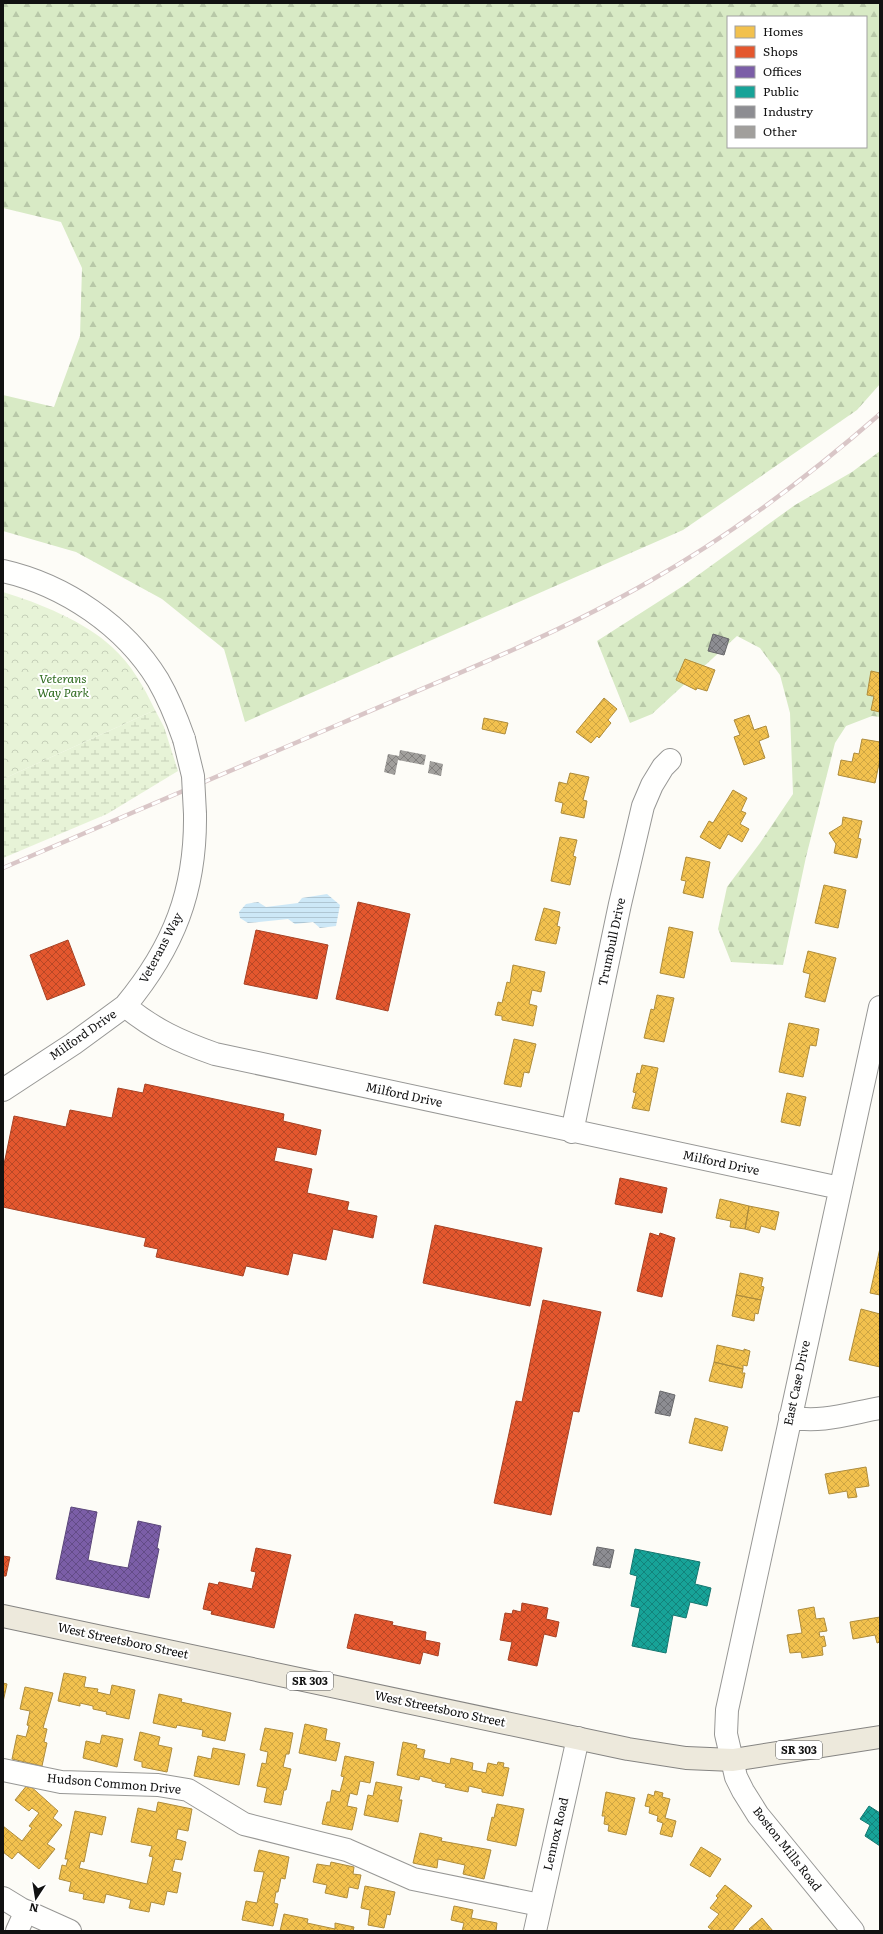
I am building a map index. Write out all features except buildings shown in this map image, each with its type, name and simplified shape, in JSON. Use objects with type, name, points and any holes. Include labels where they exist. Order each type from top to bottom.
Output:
[{"type":"main road","name":"West Streetsboro Street","points":[[3,1616],[628,1749],[686,1758],[733,1760],[880,1737]]},
{"type":"street","name":"Veterans Way","points":[[3,571],[57,590],[97,615],[115,630],[137,653],[158,680],[172,708],[184,739],[193,776],[195,814],[194,857],[185,900],[174,928],[158,959],[141,987],[125,1006]]},
{"type":"street","name":"Trumbull Drive","points":[[572,1132],[620,904],[643,806],[663,767],[670,760]]},
{"type":"street","name":"Milford Drive","points":[[3,1090],[73,1044],[125,1006],[160,1031],[181,1042],[215,1054],[572,1132],[840,1188]]},
{"type":"street","name":"East Case Drive","points":[[733,1760],[726,1734],[728,1704],[880,1007]]},
{"type":"street","points":[[790,1417],[802,1420],[816,1420],[880,1408]]},
{"type":"street","name":"Lennox Road","points":[[535,1931],[578,1738]]},
{"type":"street","name":"Boston Mills Road","points":[[733,1760],[736,1777],[758,1815],[853,1931]]},
{"type":"street","name":"Hudson Common Drive","points":[[3,1770],[59,1781],[158,1786],[188,1790],[244,1824],[347,1850],[413,1878],[540,1905]]},
{"type":"street","points":[[3,1898],[26,1911],[70,1931]]},
{"type":"street","points":[[17,1931],[26,1911]]},
{"type":"green space","points":[[3,3],[880,3],[880,384],[857,410],[683,530],[245,722],[224,649],[162,599],[76,552],[3,531],[3,395],[54,407],[80,336],[82,268],[61,222],[3,208]]},
{"type":"green space","points":[[880,451],[880,717],[872,716],[846,726],[835,743],[806,857],[783,965],[731,962],[718,929],[727,887],[760,843],[793,794],[790,713],[780,675],[760,648],[737,636],[652,714],[630,723],[597,641],[683,586],[795,505],[852,472]]},
{"type":"green space","name":"Veterans Way Park","points":[[3,592],[46,607],[75,621],[101,638],[119,654],[131,668],[142,684],[155,710],[3,779]]},
{"type":"green space","points":[[155,710],[164,727],[178,771],[107,814],[3,858],[3,779]]},
{"type":"water","points":[[327,894],[340,905],[336,926],[320,928],[313,922],[295,924],[288,919],[248,923],[240,918],[239,912],[246,904],[258,902],[266,907],[298,903],[302,898]]},
{"type":"railway","points":[[3,868],[499,656],[537,639],[613,601],[681,563],[741,524],[826,460],[880,414]]}]
